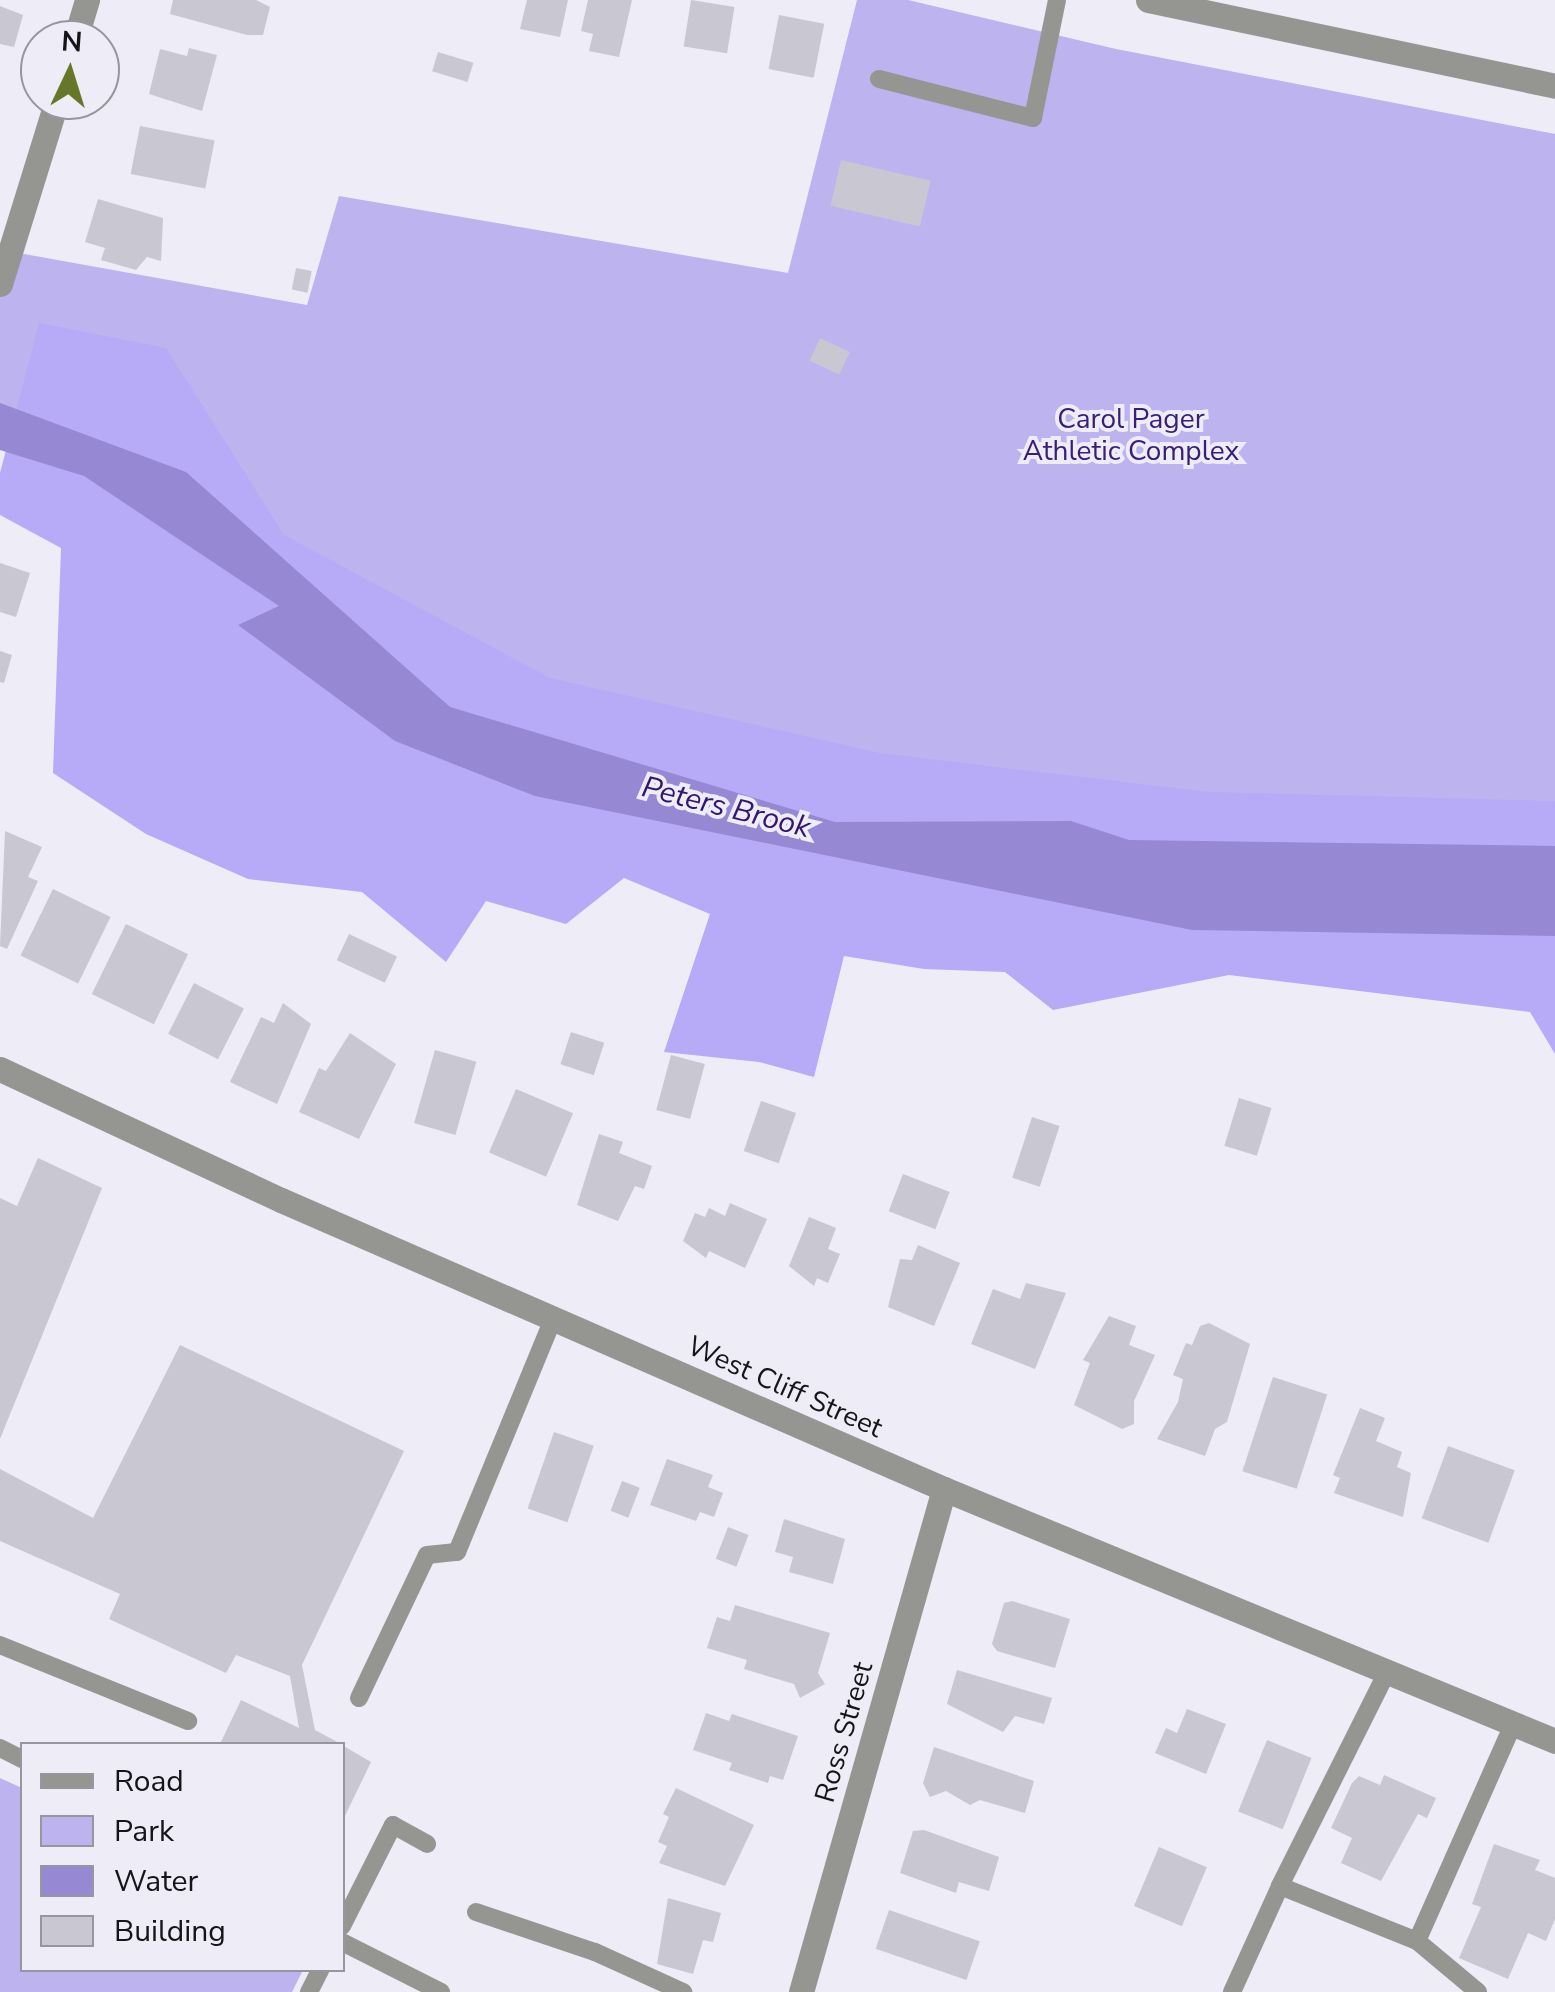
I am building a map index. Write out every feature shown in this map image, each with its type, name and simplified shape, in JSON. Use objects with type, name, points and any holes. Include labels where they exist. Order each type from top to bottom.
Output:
[{"type":"street","points":[[1148,0],[1555,86]]},
{"type":"street","points":[[0,284],[51,120]]},
{"type":"street","name":"West Cliff Street","points":[[0,1069],[553,1319],[944,1490],[1555,1741]]},
{"type":"street","name":"Ross Street","points":[[802,1992],[944,1490]]},
{"type":"lane","points":[[879,79],[1033,118],[1057,0]]},
{"type":"lane","points":[[359,1698],[427,1555],[458,1552],[553,1319]]},
{"type":"lane","points":[[0,1644],[188,1721]]},
{"type":"lane","points":[[1232,1992],[1386,1672]]},
{"type":"lane","points":[[1417,1941],[1513,1724]]},
{"type":"lane","points":[[345,1920],[393,1825],[427,1844]]},
{"type":"lane","points":[[1280,1886],[1417,1941],[1478,1992]]},
{"type":"lane","points":[[476,1912],[594,1952],[684,1992]]},
{"type":"lane","points":[[345,1944],[441,1992]]},
{"type":"green space","name":"Carol Pager Athletic Complex","points":[[857,0],[908,0],[1116,49],[1555,134],[1555,846],[835,822],[0,404],[0,298],[13,252],[307,305],[339,196],[788,273]]},
{"type":"green space","points":[[0,1778],[20,1787],[20,1972],[302,1972],[292,1992],[0,1992]]},
{"type":"shaded area","points":[[39,323],[166,348],[284,535],[550,678],[879,753],[1210,792],[1555,801],[1555,1054],[1530,1012],[1229,975],[1053,1010],[1005,972],[924,969],[844,956],[814,1077],[759,1062],[664,1052],[710,914],[624,878],[566,924],[486,901],[446,962],[362,892],[248,879],[146,834],[53,773],[61,548],[0,515],[0,473]]},
{"type":"water","name":"Peters Brook","points":[[0,403],[186,472],[450,707],[835,822],[1071,821],[1129,840],[1555,846],[1555,936],[1192,930],[535,796],[395,741],[238,625],[279,606],[84,476],[0,450]]},
{"type":"building","points":[[173,0],[256,0],[270,7],[263,35],[247,35],[170,14]]},
{"type":"building","points":[[527,0],[568,0],[560,37],[520,29]]},
{"type":"building","points":[[588,0],[632,0],[619,57],[589,51],[593,34],[581,31]]},
{"type":"building","points":[[691,0],[734,7],[727,53],[684,46]]},
{"type":"building","points":[[0,6],[23,15],[14,47],[0,44]]},
{"type":"building","points":[[779,15],[824,24],[814,78],[769,69]]},
{"type":"building","points":[[189,48],[217,55],[202,111],[149,94],[160,49],[187,56]]},
{"type":"building","points":[[438,52],[473,63],[468,82],[432,71]]},
{"type":"building","points":[[140,126],[215,141],[205,189],[131,174]]},
{"type":"building","points":[[841,160],[931,181],[920,226],[830,206]]},
{"type":"building","points":[[98,199],[163,218],[161,261],[147,257],[136,270],[101,260],[105,248],[85,242]]},
{"type":"building","points":[[296,268],[312,271],[308,293],[292,290]]},
{"type":"building","points":[[820,338],[850,352],[839,375],[809,361]]},
{"type":"building","points":[[0,563],[30,573],[16,617],[0,612]]},
{"type":"building","points":[[0,651],[12,655],[4,683],[0,682]]},
{"type":"building","points":[[5,831],[42,847],[28,877],[38,881],[7,949],[0,946]]},
{"type":"building","points":[[53,889],[111,917],[78,984],[21,956]]},
{"type":"building","points":[[126,924],[188,954],[154,1024],[92,994]]},
{"type":"building","points":[[349,934],[397,956],[385,983],[337,960]]},
{"type":"building","points":[[194,983],[244,1008],[218,1059],[168,1034]]},
{"type":"building","points":[[283,1003],[311,1024],[277,1104],[230,1082],[261,1017],[274,1023]]},
{"type":"building","points":[[571,1032],[604,1043],[594,1075],[560,1064]]},
{"type":"building","points":[[350,1033],[396,1064],[359,1139],[299,1112],[319,1068],[326,1071]]},
{"type":"building","points":[[435,1050],[476,1062],[455,1135],[414,1123]]},
{"type":"building","points":[[671,1055],[705,1064],[690,1119],[656,1110]]},
{"type":"building","points":[[516,1089],[573,1113],[546,1177],[489,1153]]},
{"type":"building","points":[[1239,1098],[1272,1108],[1257,1156],[1224,1146]]},
{"type":"building","points":[[761,1101],[796,1113],[779,1163],[744,1151]]},
{"type":"building","points":[[1032,1117],[1060,1126],[1040,1187],[1012,1178]]},
{"type":"building","points":[[599,1134],[623,1142],[619,1153],[652,1166],[644,1189],[635,1186],[618,1221],[577,1205]]},
{"type":"building","points":[[38,1158],[102,1188],[0,1439],[0,1198],[17,1206]]},
{"type":"building","points":[[903,1174],[950,1192],[935,1229],[889,1211]]},
{"type":"building","points":[[730,1203],[767,1219],[745,1268],[709,1251],[706,1258],[683,1241],[695,1213],[705,1217],[709,1208],[725,1216]]},
{"type":"building","points":[[809,1217],[836,1228],[828,1249],[840,1254],[828,1283],[817,1278],[814,1286],[789,1266]]},
{"type":"building","points":[[918,1245],[960,1263],[934,1326],[888,1307],[900,1259],[912,1260]]},
{"type":"building","points":[[1026,1283],[1066,1293],[1035,1369],[971,1344],[993,1289],[1020,1299]]},
{"type":"building","points":[[1109,1316],[1136,1326],[1129,1345],[1155,1355],[1134,1401],[1134,1424],[1122,1429],[1074,1405],[1090,1363],[1083,1360]]},
{"type":"building","points":[[1209,1323],[1250,1344],[1227,1422],[1215,1429],[1205,1456],[1157,1439],[1178,1402],[1183,1379],[1173,1375],[1186,1343],[1192,1345],[1200,1326]]},
{"type":"building","points":[[180,1345],[404,1451],[302,1665],[315,1730],[337,1742],[221,1742],[241,1700],[299,1728],[290,1676],[236,1655],[226,1673],[109,1619],[120,1594],[0,1541],[0,1469],[93,1518]]},
{"type":"building","points":[[1273,1377],[1327,1395],[1297,1489],[1242,1471]]},
{"type":"building","points":[[1360,1408],[1385,1418],[1376,1441],[1402,1452],[1397,1467],[1411,1473],[1403,1517],[1334,1493],[1340,1478],[1333,1475]]},
{"type":"building","points":[[554,1432],[594,1446],[567,1522],[528,1509]]},
{"type":"building","points":[[1448,1446],[1515,1470],[1488,1543],[1422,1518]]},
{"type":"building","points":[[667,1459],[713,1475],[708,1487],[723,1493],[714,1517],[700,1512],[696,1521],[650,1505]]},
{"type":"building","points":[[622,1481],[640,1488],[628,1518],[611,1511]]},
{"type":"building","points":[[784,1519],[845,1539],[833,1584],[789,1572],[793,1557],[775,1552]]},
{"type":"building","points":[[728,1527],[749,1535],[736,1567],[716,1559]]},
{"type":"building","points":[[1012,1601],[1070,1619],[1055,1668],[997,1651],[992,1644],[1004,1603]]},
{"type":"building","points":[[735,1605],[830,1633],[818,1673],[825,1684],[800,1698],[794,1684],[744,1669],[747,1660],[707,1648],[717,1617],[730,1621]]},
{"type":"building","points":[[957,1670],[1052,1698],[1044,1724],[1015,1716],[1003,1732],[947,1704]]},
{"type":"building","points":[[1187,1709],[1226,1724],[1206,1774],[1155,1753],[1166,1728],[1177,1733]]},
{"type":"building","points":[[706,1713],[729,1721],[732,1714],[798,1736],[783,1780],[770,1776],[768,1783],[729,1770],[732,1763],[693,1750]]},
{"type":"building","points":[[1267,1740],[1312,1758],[1283,1829],[1238,1811]]},
{"type":"building","points":[[345,1747],[371,1762],[345,1816]]},
{"type":"building","points":[[934,1747],[1034,1781],[1025,1813],[980,1800],[970,1805],[946,1791],[930,1797],[923,1783]]},
{"type":"building","points":[[1384,1775],[1436,1798],[1427,1818],[1418,1814],[1381,1881],[1341,1863],[1352,1838],[1331,1828],[1359,1776],[1380,1785]]},
{"type":"building","points":[[676,1788],[754,1825],[725,1886],[659,1863],[667,1846],[658,1842],[669,1817],[663,1814]]},
{"type":"building","points":[[924,1830],[999,1857],[989,1891],[959,1882],[956,1893],[900,1873],[913,1831]]},
{"type":"building","points":[[1494,1844],[1540,1860],[1535,1870],[1555,1878],[1555,1919],[1546,1941],[1528,1933],[1508,1979],[1459,1958],[1481,1907],[1472,1904]]},
{"type":"building","points":[[1159,1847],[1207,1867],[1182,1926],[1134,1906]]},
{"type":"building","points":[[668,1898],[721,1913],[713,1942],[703,1940],[693,1974],[657,1964]]},
{"type":"building","points":[[889,1910],[980,1941],[966,1980],[876,1949]]}]
